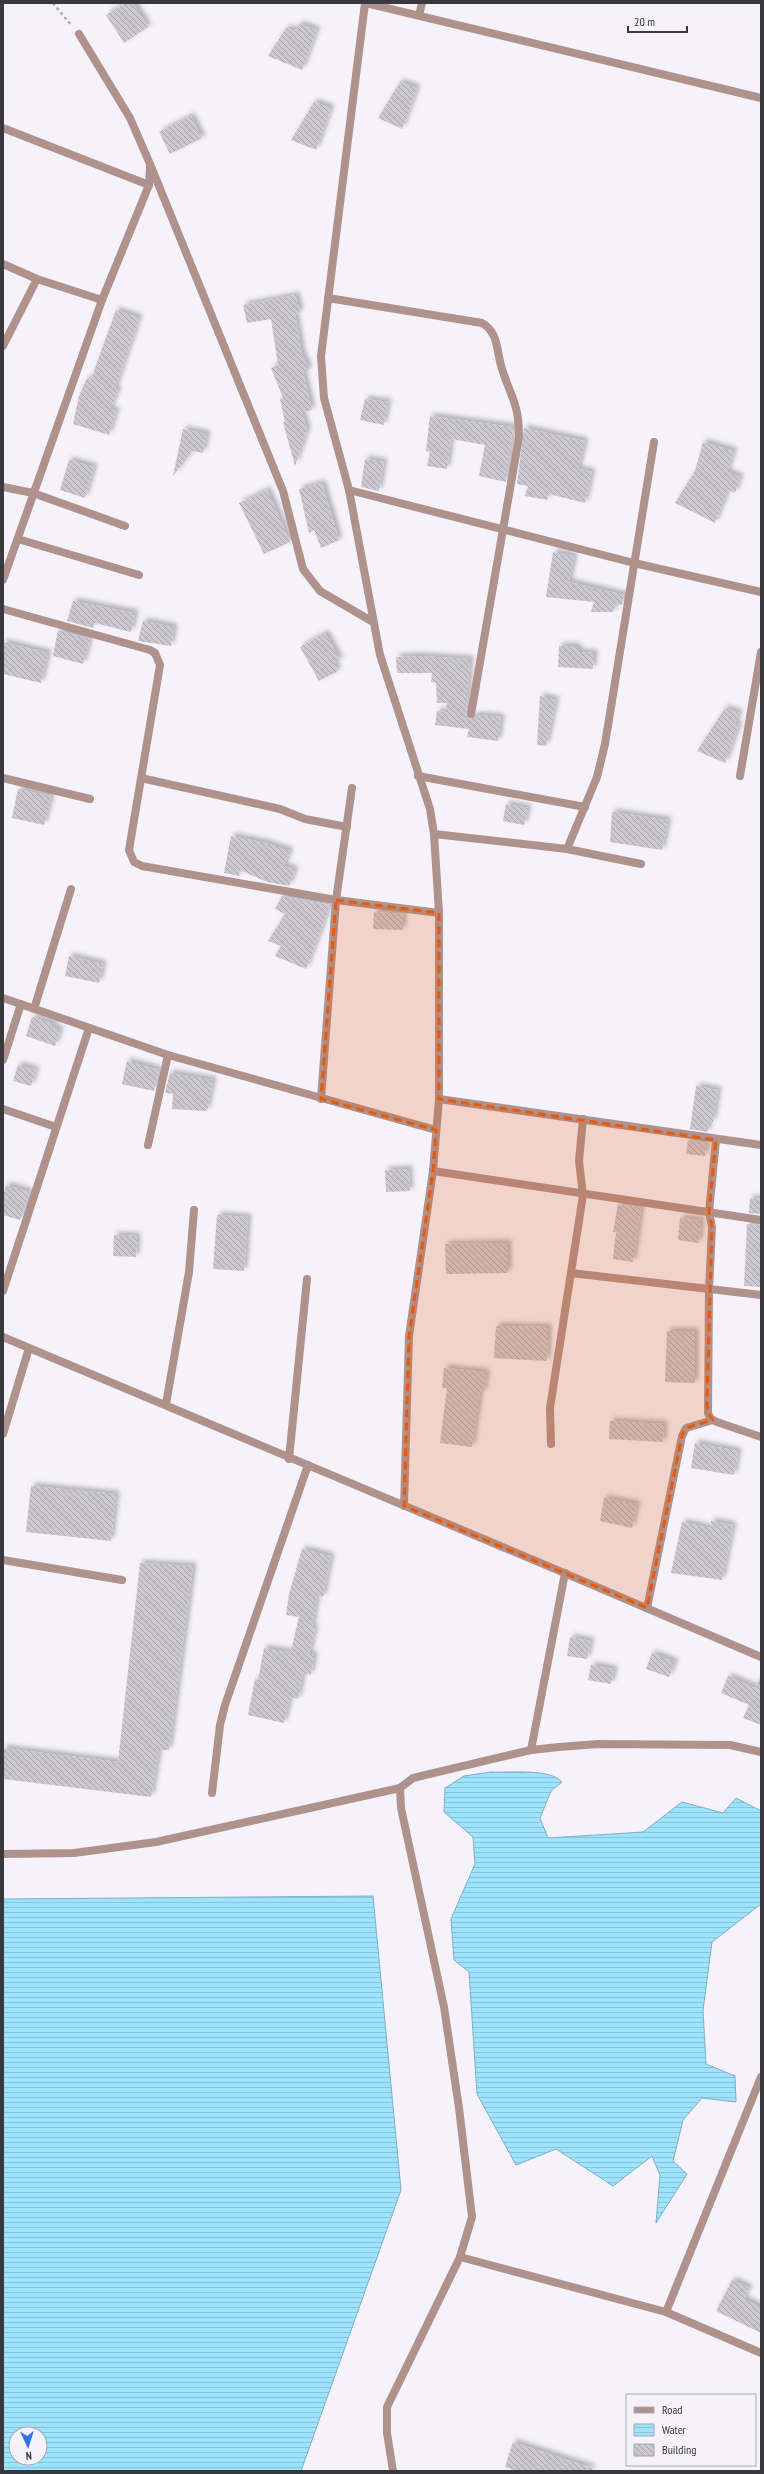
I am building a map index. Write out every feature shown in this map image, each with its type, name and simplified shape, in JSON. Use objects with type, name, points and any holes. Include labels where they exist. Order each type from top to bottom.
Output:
[{"type":"street","points":[[404,1506],[409,1336],[433,1172],[439,1099],[439,913],[434,834],[430,809],[418,776],[380,655],[349,490],[330,426],[321,374],[321,356],[365,3],[761,98]]},
{"type":"street","points":[[419,15],[422,3]]},
{"type":"street","points":[[79,34],[130,118],[150,164],[283,491],[303,569],[320,591],[373,622]]},
{"type":"street","points":[[3,128],[149,185]]},
{"type":"street","points":[[3,580],[102,300],[149,185],[150,164]]},
{"type":"street","points":[[3,264],[37,279],[102,300]]},
{"type":"street","points":[[3,346],[37,279]]},
{"type":"street","points":[[328,298],[482,323],[490,327],[497,344],[503,372],[516,401],[519,419],[519,437],[471,714]]},
{"type":"street","points":[[567,849],[597,777],[605,744],[654,442]]},
{"type":"street","points":[[3,487],[33,493],[125,526]]},
{"type":"street","points":[[349,490],[634,563],[761,592]]},
{"type":"street","points":[[18,539],[139,575]]},
{"type":"street","points":[[3,609],[150,650],[156,653],[160,665],[129,850],[134,862],[142,866],[336,900],[439,913]]},
{"type":"street","points":[[740,776],[761,652]]},
{"type":"street","points":[[418,776],[585,807]]},
{"type":"street","points":[[3,778],[90,799]]},
{"type":"street","points":[[141,778],[280,809],[305,819],[346,827]]},
{"type":"street","points":[[321,1099],[336,900],[352,788]]},
{"type":"street","points":[[434,834],[567,849],[641,864]]},
{"type":"street","points":[[34,1009],[71,889]]},
{"type":"street","points":[[3,998],[168,1055],[436,1130]]},
{"type":"street","points":[[4,1055],[21,1004]]},
{"type":"street","points":[[3,1291],[89,1028]]},
{"type":"street","points":[[148,1145],[168,1055]]},
{"type":"street","points":[[439,1099],[583,1119],[716,1140],[761,1145]]},
{"type":"street","points":[[3,1109],[56,1127]]},
{"type":"street","points":[[552,1444],[550,1408],[583,1195],[579,1161],[583,1119]]},
{"type":"street","points":[[716,1140],[709,1212],[712,1227],[709,1290],[708,1413],[713,1420],[761,1437]]},
{"type":"street","points":[[433,1172],[761,1220]]},
{"type":"street","points":[[166,1404],[189,1272],[194,1210]]},
{"type":"street","points":[[571,1273],[761,1295]]},
{"type":"street","points":[[290,1458],[307,1279]]},
{"type":"street","points":[[3,1337],[166,1404],[308,1466],[565,1573],[761,1657]]},
{"type":"street","points":[[3,1434],[29,1348]]},
{"type":"street","points":[[647,1608],[682,1436],[686,1428],[713,1420]]},
{"type":"street","points":[[212,1793],[220,1725],[308,1466]]},
{"type":"street","points":[[3,1560],[122,1580]]},
{"type":"street","points":[[531,1750],[565,1573]]},
{"type":"street","points":[[3,1854],[74,1853],[156,1842],[400,1788],[413,1778],[531,1750],[598,1744],[723,1745],[761,1752]]},
{"type":"street","points":[[393,2471],[387,2433],[387,2407],[460,2257],[472,2217],[459,2108],[444,2007],[400,1808],[400,1788]]},
{"type":"street","points":[[666,2312],[761,2077]]},
{"type":"street","points":[[460,2257],[666,2312],[761,2353]]},
{"type":"path","points":[[53,3],[79,34]]},
{"type":"highlighted area","points":[[336,900],[439,913],[439,1099],[716,1140],[709,1212],[712,1227],[707,1402],[708,1413],[713,1420],[686,1428],[682,1436],[647,1608],[404,1506],[409,1336],[433,1171],[436,1130],[321,1099]]},
{"type":"water","points":[[491,1772],[539,1773],[556,1778],[562,1782],[551,1791],[540,1818],[548,1838],[643,1832],[682,1802],[723,1813],[736,1798],[761,1811],[761,1904],[712,1942],[703,2010],[706,2064],[735,2076],[736,2102],[702,2098],[683,2120],[673,2161],[687,2174],[656,2223],[660,2175],[652,2156],[613,2186],[556,2149],[516,2165],[477,2094],[469,1972],[454,1960],[451,1919],[475,1864],[473,1837],[444,1812],[445,1788],[464,1776]]},
{"type":"water","points":[[373,1896],[401,2190],[301,2471],[3,2471],[3,1899]]},
{"type":"building","points":[[125,3],[133,3],[148,27],[124,43],[106,15]]},
{"type":"building","points":[[299,24],[317,30],[302,70],[268,56],[286,28],[295,31]]},
{"type":"building","points":[[400,82],[417,88],[402,129],[378,118]]},
{"type":"building","points":[[314,102],[331,108],[316,150],[291,140]]},
{"type":"building","points":[[191,116],[202,138],[170,154],[159,132]]},
{"type":"building","points":[[296,295],[300,313],[295,314],[302,354],[309,370],[303,372],[312,410],[302,412],[307,430],[295,466],[283,422],[285,422],[280,399],[283,398],[271,368],[278,365],[271,319],[247,323],[243,305]]},
{"type":"building","points":[[116,310],[139,318],[115,389],[118,390],[110,409],[116,411],[109,435],[73,424],[79,396],[87,378],[91,379]]},
{"type":"building","points":[[365,399],[388,402],[384,425],[360,420]]},
{"type":"building","points":[[430,416],[513,427],[506,482],[479,476],[485,445],[451,439],[447,469],[427,466],[430,452],[426,451]]},
{"type":"building","points":[[524,428],[585,441],[578,469],[592,472],[585,503],[549,494],[547,500],[525,496],[528,486],[517,484]]},
{"type":"building","points":[[183,429],[207,434],[203,453],[192,451],[173,476]]},
{"type":"building","points":[[703,442],[734,451],[727,472],[740,477],[735,493],[728,490],[715,523],[675,503],[695,471]]},
{"type":"building","points":[[365,459],[384,462],[379,491],[361,487]]},
{"type":"building","points":[[69,460],[94,467],[85,498],[60,490]]},
{"type":"building","points":[[322,483],[339,540],[321,548],[314,530],[309,533],[299,489]]},
{"type":"building","points":[[267,490],[290,542],[264,554],[239,503]]},
{"type":"building","points":[[553,552],[574,556],[569,582],[624,595],[622,605],[615,604],[613,612],[591,612],[594,602],[546,597]]},
{"type":"building","points":[[73,601],[135,613],[131,632],[95,623],[93,628],[67,621]]},
{"type":"building","points":[[143,621],[174,627],[171,646],[138,641]]},
{"type":"building","points":[[58,630],[90,639],[83,664],[53,656]]},
{"type":"building","points":[[325,633],[340,660],[334,663],[338,671],[319,681],[300,647]]},
{"type":"building","points":[[3,642],[48,653],[41,683],[3,674]]},
{"type":"building","points":[[559,646],[575,646],[580,652],[594,653],[593,669],[558,667]]},
{"type":"building","points":[[419,656],[470,659],[466,716],[470,719],[476,715],[501,717],[498,741],[467,737],[469,729],[435,725],[437,711],[445,712],[447,703],[437,703],[436,683],[431,682],[432,673],[397,673],[396,657]]},
{"type":"building","points":[[540,696],[556,700],[546,746],[537,745]]},
{"type":"building","points":[[725,708],[739,713],[735,724],[739,725],[725,763],[697,751]]},
{"type":"building","points":[[18,789],[51,796],[44,825],[12,818]]},
{"type":"building","points":[[506,804],[528,808],[524,825],[503,821]]},
{"type":"building","points":[[612,812],[668,820],[662,850],[610,842]]},
{"type":"building","points":[[231,836],[266,843],[290,851],[284,866],[295,870],[289,886],[267,882],[240,870],[239,876],[224,873]]},
{"type":"building","points":[[282,896],[330,905],[306,969],[275,956],[281,946],[268,941],[285,914],[275,909]]},
{"type":"building","points":[[374,912],[403,914],[403,930],[373,929]]},
{"type":"building","points":[[69,956],[103,964],[99,983],[65,976]]},
{"type":"building","points":[[32,1017],[55,1024],[54,1028],[60,1030],[55,1046],[26,1036]]},
{"type":"building","points":[[127,1061],[159,1070],[154,1091],[122,1084]]},
{"type":"building","points":[[18,1065],[36,1070],[31,1086],[13,1081]]},
{"type":"building","points":[[170,1073],[213,1080],[207,1111],[172,1109],[173,1094],[165,1093]]},
{"type":"building","points":[[696,1086],[718,1090],[713,1122],[709,1121],[708,1132],[690,1129]]},
{"type":"building","points":[[688,1140],[706,1143],[705,1156],[686,1154]]},
{"type":"building","points":[[409,1169],[410,1191],[386,1192],[385,1170]]},
{"type":"building","points":[[6,1185],[30,1192],[20,1220],[3,1215],[3,1196]]},
{"type":"building","points":[[750,1198],[761,1199],[761,1214],[749,1213]]},
{"type":"building","points":[[618,1204],[641,1208],[633,1262],[613,1259],[616,1232],[613,1232]]},
{"type":"building","points":[[217,1215],[248,1217],[244,1271],[213,1269]]},
{"type":"building","points":[[680,1218],[701,1220],[699,1243],[678,1240]]},
{"type":"building","points":[[747,1224],[761,1225],[761,1287],[744,1286]]},
{"type":"building","points":[[114,1235],[137,1236],[136,1257],[113,1256]]},
{"type":"building","points":[[508,1243],[508,1273],[446,1274],[445,1244]]},
{"type":"building","points":[[496,1326],[548,1327],[547,1361],[494,1358]]},
{"type":"building","points":[[667,1331],[695,1331],[695,1383],[665,1382]]},
{"type":"building","points":[[444,1368],[486,1372],[484,1392],[480,1392],[472,1447],[440,1443],[447,1388],[442,1388]]},
{"type":"building","points":[[610,1421],[664,1424],[663,1442],[609,1439]]},
{"type":"building","points":[[695,1443],[738,1451],[734,1475],[691,1468]]},
{"type":"building","points":[[31,1486],[116,1494],[111,1541],[26,1532]]},
{"type":"building","points":[[604,1498],[637,1504],[632,1528],[600,1521]]},
{"type":"building","points":[[711,1521],[733,1525],[722,1580],[671,1573],[682,1522],[710,1528]]},
{"type":"building","points":[[302,1549],[331,1556],[323,1597],[317,1596],[312,1628],[315,1629],[309,1654],[314,1655],[311,1675],[303,1673],[298,1699],[290,1697],[284,1723],[248,1715],[255,1679],[258,1680],[264,1648],[288,1652],[291,1651],[299,1617],[286,1615],[289,1594]]},
{"type":"building","points":[[140,1563],[193,1566],[169,1750],[159,1750],[151,1797],[3,1779],[3,1748],[118,1762]]},
{"type":"building","points":[[570,1637],[591,1641],[587,1659],[567,1656]]},
{"type":"building","points":[[652,1653],[675,1662],[669,1677],[646,1669]]},
{"type":"building","points":[[591,1665],[614,1669],[611,1684],[588,1680]]},
{"type":"building","points":[[728,1676],[755,1688],[761,1676],[761,1725],[743,1718],[749,1705],[721,1693]]},
{"type":"building","points":[[732,2280],[749,2288],[744,2299],[761,2308],[761,2333],[716,2311]]},
{"type":"building","points":[[513,2442],[592,2468],[592,2471],[517,2471],[505,2467]]}]
